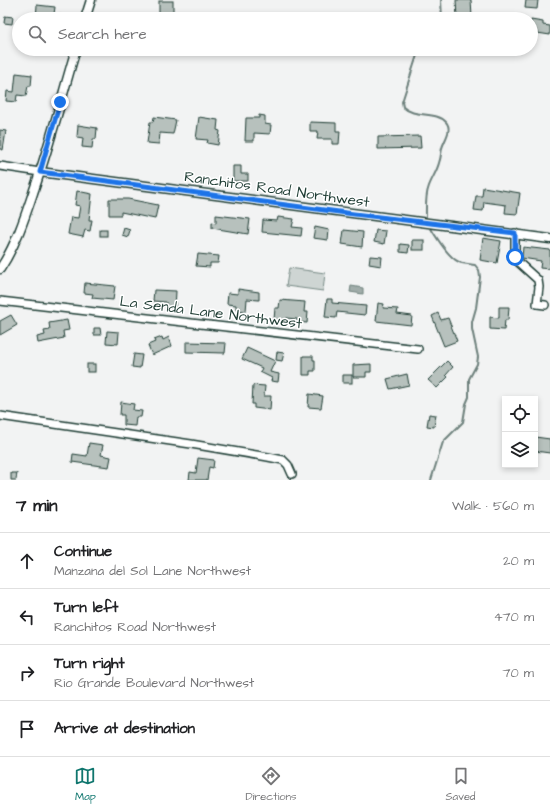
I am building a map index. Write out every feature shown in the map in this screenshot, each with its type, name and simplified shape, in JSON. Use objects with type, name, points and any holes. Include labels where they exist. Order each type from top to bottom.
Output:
[{"type":"street","points":[[87,12],[91,0]]},
{"type":"street","points":[[0,269],[23,223],[40,172],[74,56]]},
{"type":"street","name":"Ranchitos Road Northwest","points":[[0,166],[339,212],[515,233],[550,239]]},
{"type":"street","points":[[515,233],[515,257],[518,262],[538,280],[539,287],[537,304],[545,305]]},
{"type":"street","name":"La Senda Lane Northwest","points":[[0,301],[418,349]]},
{"type":"street","points":[[0,416],[191,444],[268,457],[283,460],[288,465],[292,474]]},
{"type":"shaded area","points":[[289,268],[325,273],[323,291],[286,286]]},
{"type":"shaded area","points":[[351,286],[363,288],[363,294],[350,292]]},
{"type":"building","points":[[456,0],[471,0],[472,12],[457,12]]},
{"type":"building","points":[[526,0],[538,0],[537,9],[525,8]]},
{"type":"building","points":[[159,1],[173,1],[173,12],[159,12]]},
{"type":"building","points":[[37,5],[55,7],[54,12],[36,12]]},
{"type":"building","points":[[5,16],[12,17],[12,24],[4,23]]},
{"type":"building","points":[[538,21],[543,22],[543,25],[550,26],[550,35],[538,33]]},
{"type":"building","points":[[16,73],[32,75],[31,86],[28,86],[26,96],[17,95],[16,102],[6,101],[7,91],[14,92]]},
{"type":"building","points":[[259,115],[265,116],[265,124],[271,125],[270,134],[254,133],[254,141],[245,141],[246,118],[259,118]]},
{"type":"building","points":[[154,117],[176,120],[173,134],[160,133],[159,144],[147,143],[150,122],[153,122]]},
{"type":"building","points":[[199,117],[218,120],[217,130],[220,131],[218,145],[207,143],[208,140],[196,139]]},
{"type":"building","points":[[310,122],[336,123],[336,131],[340,131],[339,144],[332,144],[332,139],[317,139],[318,131],[310,131]]},
{"type":"building","points":[[78,125],[97,128],[96,139],[93,139],[92,148],[82,147],[83,138],[77,137]]},
{"type":"building","points":[[0,130],[6,131],[3,150],[0,149]]},
{"type":"building","points":[[420,136],[421,148],[378,149],[378,137]]},
{"type":"building","points":[[233,166],[241,166],[241,174],[248,174],[248,181],[233,181]]},
{"type":"building","points":[[483,187],[520,193],[517,214],[505,213],[506,205],[484,202],[483,211],[474,210],[476,196],[482,196]]},
{"type":"building","points":[[77,191],[92,194],[89,220],[92,220],[90,231],[85,230],[83,237],[68,234],[71,217],[78,218],[80,206],[75,205]]},
{"type":"building","points":[[109,199],[128,199],[158,205],[155,219],[121,212],[121,215],[109,215]]},
{"type":"building","points":[[216,215],[250,219],[248,234],[212,228],[212,222],[216,223]]},
{"type":"building","points":[[278,217],[294,219],[292,227],[302,228],[301,236],[262,232],[263,220],[277,221]]},
{"type":"building","points":[[315,227],[329,230],[328,240],[313,238]]},
{"type":"building","points":[[124,228],[130,230],[128,237],[122,235]]},
{"type":"building","points":[[100,230],[107,230],[107,236],[100,236]]},
{"type":"building","points":[[344,230],[363,232],[362,247],[342,244]]},
{"type":"building","points":[[376,230],[386,231],[384,244],[374,242]]},
{"type":"building","points":[[483,238],[501,241],[497,263],[480,260]]},
{"type":"building","points":[[412,240],[424,240],[424,250],[412,250]]},
{"type":"building","points":[[400,244],[409,245],[408,253],[400,252]]},
{"type":"building","points":[[523,247],[550,250],[550,269],[540,268],[541,261],[522,258]]},
{"type":"building","points":[[198,254],[219,256],[218,263],[210,263],[210,267],[196,266]]},
{"type":"building","points":[[370,256],[382,257],[381,266],[369,264]]},
{"type":"building","points":[[85,283],[115,286],[113,300],[92,298],[93,294],[84,293]]},
{"type":"building","points":[[238,289],[259,292],[259,300],[247,299],[246,311],[236,310],[236,305],[227,304],[228,293],[238,294]]},
{"type":"building","points":[[154,290],[176,291],[175,309],[166,308],[166,302],[153,301]]},
{"type":"building","points":[[327,299],[332,299],[332,303],[366,306],[365,315],[337,312],[336,318],[325,317]]},
{"type":"building","points":[[280,300],[305,302],[304,312],[308,312],[307,323],[297,322],[297,319],[286,318],[286,321],[274,320],[275,308],[279,308]]},
{"type":"building","points":[[378,303],[384,304],[383,308],[398,309],[397,314],[412,316],[411,325],[376,321]]},
{"type":"building","points":[[499,307],[509,307],[508,320],[505,320],[504,330],[490,329],[490,317],[499,318]]},
{"type":"building","points":[[438,313],[441,320],[448,318],[457,341],[444,346],[432,316]]},
{"type":"building","points":[[11,315],[17,325],[0,335],[0,321]]},
{"type":"building","points":[[67,320],[69,330],[63,331],[64,338],[38,343],[37,337],[45,335],[44,331],[50,330],[49,323]]},
{"type":"building","points":[[94,328],[100,328],[101,335],[94,335]]},
{"type":"building","points":[[107,331],[119,332],[118,344],[106,343]]},
{"type":"building","points":[[162,337],[163,340],[169,337],[172,346],[152,355],[148,345],[155,342],[154,340]]},
{"type":"building","points":[[186,342],[226,343],[225,353],[186,352]]},
{"type":"building","points":[[247,348],[275,361],[270,372],[279,374],[278,382],[271,381],[272,378],[260,372],[262,368],[242,359]]},
{"type":"building","points":[[277,352],[284,353],[282,361],[276,360]]},
{"type":"building","points":[[134,354],[142,355],[140,368],[132,367]]},
{"type":"building","points":[[303,356],[313,356],[313,360],[315,360],[315,371],[310,371],[310,375],[303,375]]},
{"type":"building","points":[[447,361],[453,367],[446,375],[448,377],[437,388],[428,380]]},
{"type":"building","points":[[87,364],[95,364],[95,372],[87,372]]},
{"type":"building","points":[[371,364],[371,372],[366,372],[366,377],[353,377],[353,365]]},
{"type":"building","points":[[407,374],[409,385],[390,389],[387,379]]},
{"type":"building","points":[[343,375],[352,375],[352,383],[343,383]]},
{"type":"building","points":[[253,385],[265,386],[264,396],[271,396],[270,410],[254,408],[254,404],[252,404]]},
{"type":"building","points":[[309,394],[323,396],[321,408],[308,407]]},
{"type":"building","points":[[121,402],[134,404],[133,410],[142,411],[141,417],[136,417],[135,426],[124,425],[124,415],[120,415]]},
{"type":"building","points":[[429,414],[436,415],[434,427],[427,426]]},
{"type":"building","points":[[538,437],[550,439],[550,453],[538,451]]},
{"type":"building","points":[[89,443],[103,445],[101,455],[111,457],[109,467],[72,462],[73,454],[87,456]]},
{"type":"building","points":[[198,458],[214,460],[213,468],[209,467],[207,480],[189,480],[190,472],[196,473]]},
{"type":"building","points":[[11,473],[17,473],[16,480],[11,480]]},
{"type":"waterway","points":[[441,0],[442,12]]},
{"type":"waterway","points":[[417,56],[402,102],[403,107],[413,112],[431,115],[442,119],[446,122],[449,128],[438,166],[428,190],[426,217]]},
{"type":"waterway","points":[[430,227],[443,247],[451,256],[459,262],[475,265],[479,270],[480,277],[476,308],[472,322],[478,357],[477,364],[469,379],[469,397],[466,404],[463,422],[443,442],[431,480]]},
{"type":"route","points":[[60,102],[40,172],[354,214],[515,233],[515,257]]}]
